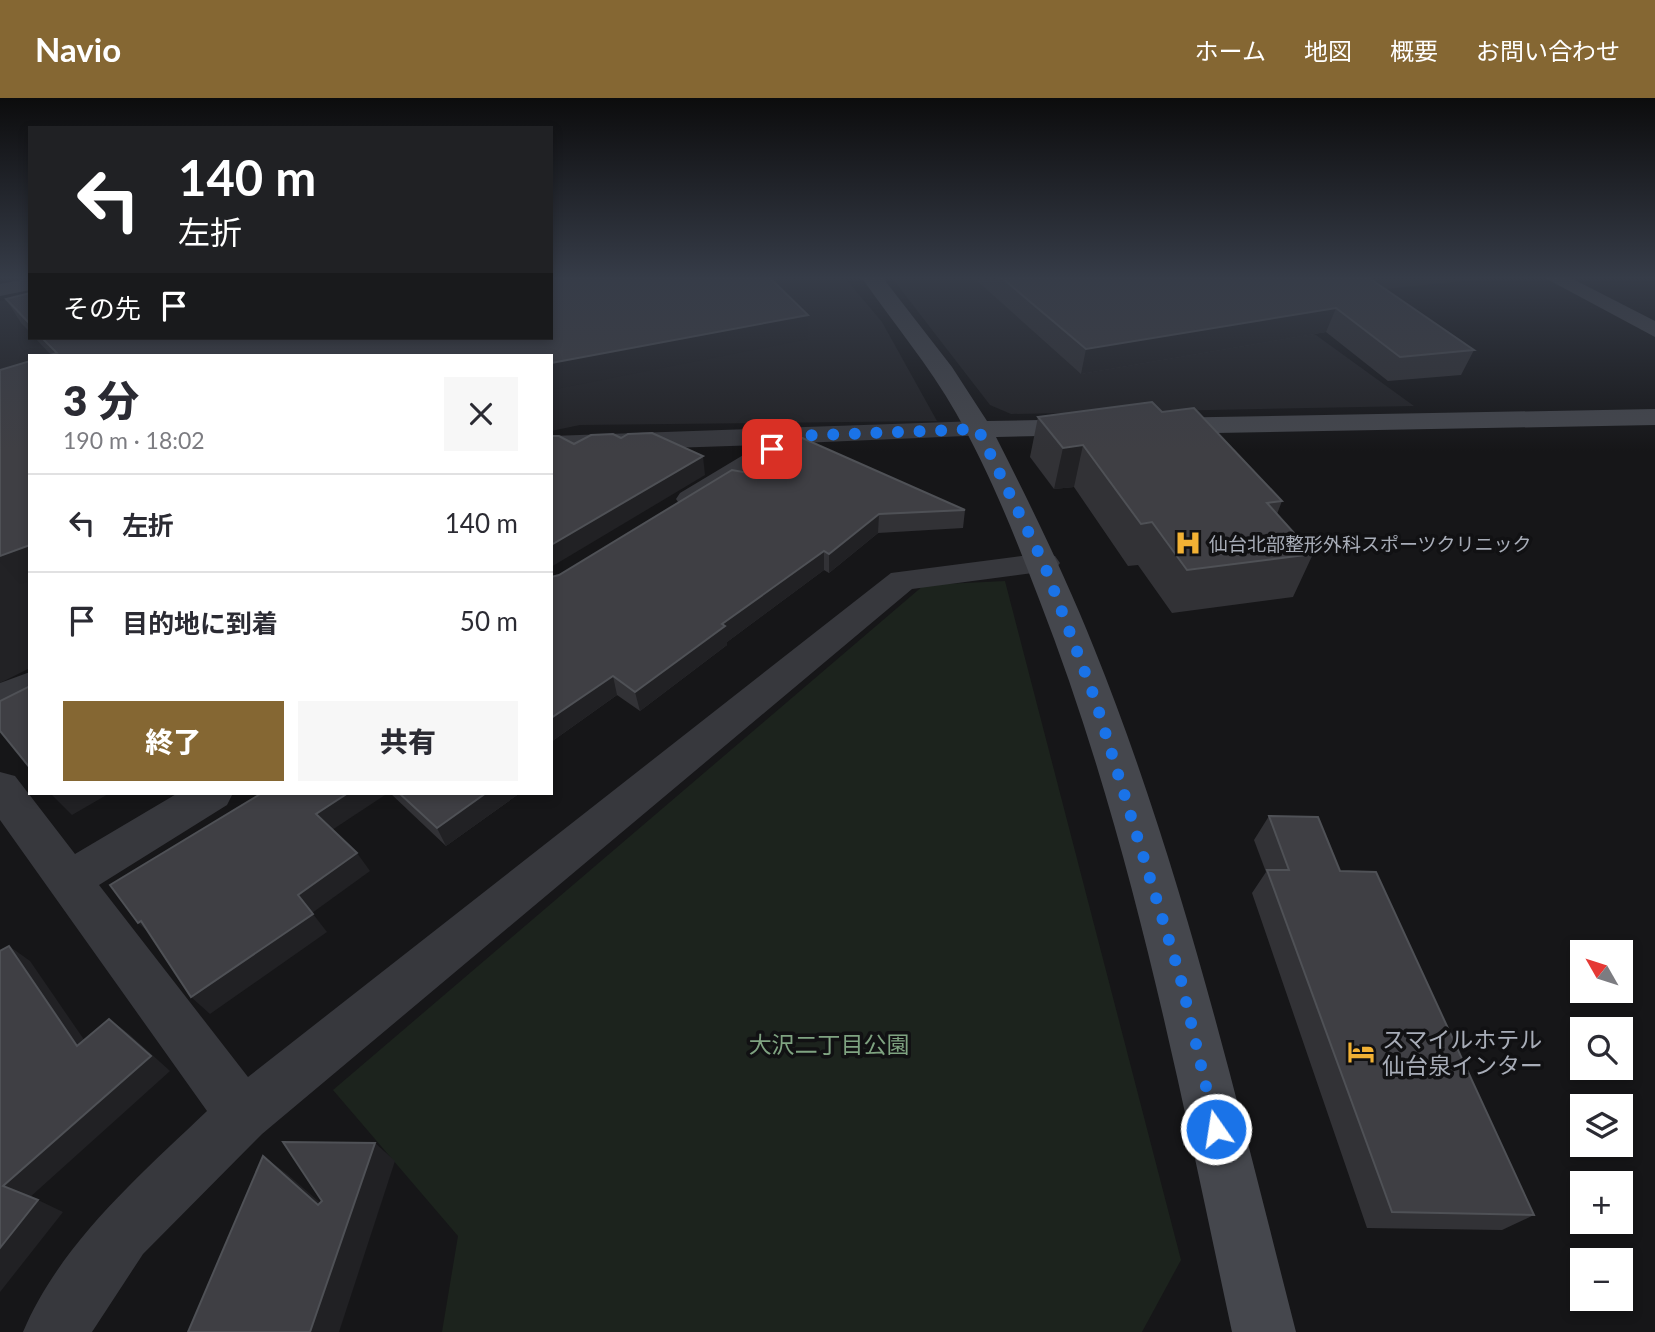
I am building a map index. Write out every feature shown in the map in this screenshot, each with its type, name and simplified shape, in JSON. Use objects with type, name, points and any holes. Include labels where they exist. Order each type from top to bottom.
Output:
[{"type":"street","points":[[915,336],[978,429],[1044,564],[1095,699],[1180,976],[1264,1332]]},
{"type":"street","points":[[1139,426],[1655,417]]},
{"type":"street","points":[[553,444],[1111,427]]},
{"type":"street","points":[[667,514],[794,436]]},
{"type":"street","points":[[55,1332],[122,1233],[243,1115],[903,580],[1044,564]]},
{"type":"street","points":[[0,699],[28,686]]},
{"type":"street","points":[[0,788],[243,1115]]},
{"type":"street","points":[[68,881],[209,795]]},
{"type":"shaded area","points":[[0,336],[28,336],[28,340],[553,340],[553,336],[890,336],[937,421],[580,425],[553,431],[553,354],[28,354],[28,669],[0,683]]},
{"type":"shaded area","points":[[936,336],[1317,336],[1414,406],[1011,414],[990,405]]},
{"type":"green space","name":"大沢二丁目公園","points":[[1005,581],[1181,1260],[1142,1332],[442,1332],[458,1236],[333,1090],[924,585]]},
{"type":"building","points":[[553,336],[698,336],[553,363],[553,354],[54,354],[57,353],[44,340],[553,340]]},
{"type":"building","points":[[1070,336],[1168,336],[1086,349]]},
{"type":"building","points":[[1372,336],[1453,336],[1474,350],[1400,357]]},
{"type":"building","points":[[28,362],[28,546],[0,556],[0,370]]},
{"type":"building","points":[[1152,402],[1162,412],[1194,408],[1282,501],[1267,503],[1313,554],[1187,570],[1152,522],[1141,524],[1083,445],[1063,448],[1038,417]]},
{"type":"building","points":[[652,433],[703,456],[553,544],[553,436],[559,436],[574,444],[591,435],[613,434],[621,438],[628,434]]},
{"type":"building","points":[[800,437],[965,510],[879,514],[829,554],[824,551],[722,624],[725,626],[635,692],[613,676],[553,717],[553,576],[732,470],[743,472]]},
{"type":"building","points":[[28,687],[28,766],[0,731],[0,701]]},
{"type":"building","points":[[259,795],[345,795],[316,814],[357,853],[298,895],[313,914],[191,997],[141,921],[138,923],[110,885]]},
{"type":"building","points":[[401,795],[483,795],[437,828]]},
{"type":"building","points":[[1269,816],[1318,817],[1340,871],[1376,872],[1534,1215],[1392,1212],[1267,870],[1289,870]]},
{"type":"building","points":[[9,946],[77,1046],[109,1019],[151,1056],[3,1186],[38,1200],[0,1248],[0,951]]},
{"type":"building","points":[[283,1142],[375,1143],[310,1332],[188,1332],[263,1156],[318,1205],[322,1201]]},
{"type":"place","name":"仙台北部整形外科スポーツクリニック","points":[[1188,543]]},
{"type":"place","name":"スマイルホテル 仙台泉インター","points":[[1361,1052]]},
{"type":"route","points":[[772,449],[794,436],[978,429],[1044,564],[1095,699],[1180,976],[1216,1129]]}]
